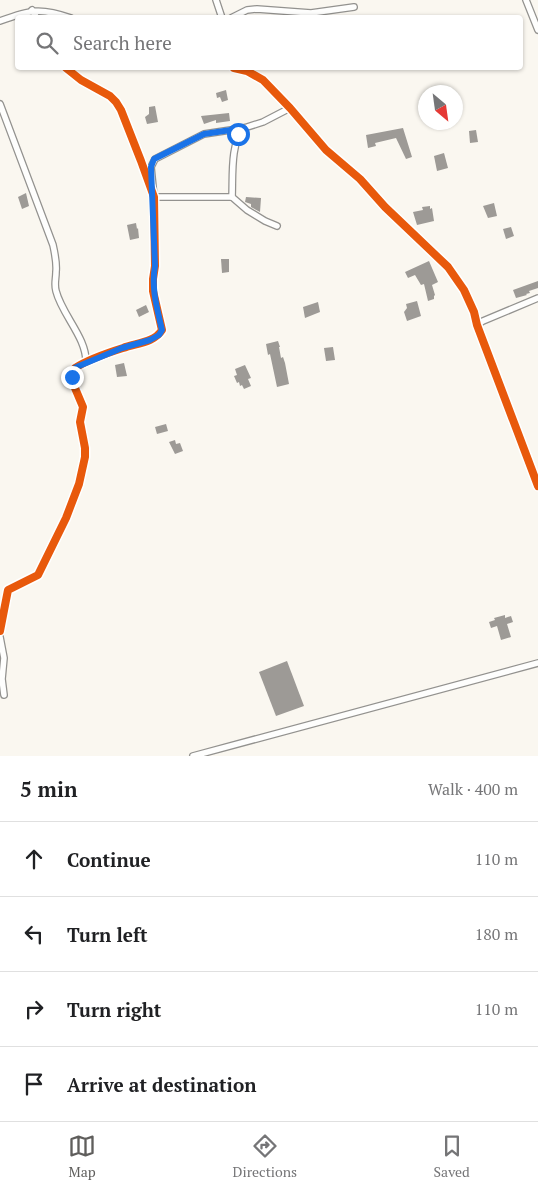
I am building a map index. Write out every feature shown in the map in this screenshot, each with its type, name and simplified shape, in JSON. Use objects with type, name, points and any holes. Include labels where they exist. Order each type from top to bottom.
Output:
[{"type":"street","points":[[216,0],[221,15]]},
{"type":"street","points":[[526,0],[538,30]]},
{"type":"street","points":[[237,15],[247,10],[256,9],[311,13],[354,7]]},
{"type":"street","points":[[32,10],[35,15]]},
{"type":"street","points":[[19,15],[32,10],[47,11],[61,15]]},
{"type":"street","points":[[0,22],[15,16]]},
{"type":"street","points":[[68,70],[81,80],[110,96],[116,102],[121,110],[154,196]]},
{"type":"street","points":[[243,70],[263,80],[326,150],[360,179],[385,207],[455,275],[469,299],[538,486]]},
{"type":"street","points":[[0,104],[53,245],[56,259],[54,282],[56,292],[77,333],[86,362]]},
{"type":"street","points":[[0,631],[8,590],[38,575],[66,518],[79,484],[85,457],[80,422],[83,407],[74,388],[72,377],[75,368],[122,348],[150,340],[159,335],[162,330],[153,291],[155,266],[154,196],[151,167],[154,159],[204,134],[244,128],[263,122],[290,108]]},
{"type":"street","points":[[232,197],[235,143],[238,134],[244,128]]},
{"type":"street","points":[[154,196],[232,197],[247,210],[265,221],[278,226]]},
{"type":"street","points":[[477,325],[538,298]]},
{"type":"street","points":[[0,638],[4,658],[2,679],[4,695]]},
{"type":"street","points":[[194,756],[538,663]]},
{"type":"building","points":[[226,90],[228,100],[222,102],[220,97],[217,98],[216,93]]},
{"type":"building","points":[[155,106],[158,122],[147,124],[145,117],[149,114],[149,107]]},
{"type":"building","points":[[229,113],[230,121],[216,123],[216,120],[204,124],[201,116]]},
{"type":"building","points":[[403,128],[412,157],[406,159],[396,138],[375,143],[376,146],[368,148],[366,135]]},
{"type":"building","points":[[476,130],[478,142],[470,143],[469,131]]},
{"type":"building","points":[[444,153],[448,168],[437,171],[434,156]]},
{"type":"building","points":[[26,193],[29,206],[22,209],[18,197]]},
{"type":"building","points":[[246,197],[261,198],[260,212],[251,207],[251,204],[245,202]]},
{"type":"building","points":[[494,203],[497,216],[488,218],[483,206]]},
{"type":"building","points":[[430,206],[434,221],[417,225],[413,212],[423,210],[422,207]]},
{"type":"building","points":[[136,223],[139,238],[130,240],[127,225]]},
{"type":"building","points":[[511,227],[514,236],[506,239],[503,229]]},
{"type":"building","points":[[221,259],[229,259],[229,272],[222,273]]},
{"type":"building","points":[[429,261],[438,282],[432,285],[435,295],[434,299],[428,301],[424,284],[421,285],[415,275],[408,278],[405,272]]},
{"type":"building","points":[[538,281],[538,288],[529,291],[530,293],[527,295],[516,298],[513,290]]},
{"type":"building","points":[[417,301],[421,316],[407,321],[404,312],[407,308],[406,304]]},
{"type":"building","points":[[318,302],[320,312],[305,318],[303,307]]},
{"type":"building","points":[[146,305],[149,312],[139,317],[136,310]]},
{"type":"building","points":[[278,341],[289,384],[277,387],[266,344]]},
{"type":"building","points":[[333,347],[335,360],[326,361],[324,348]]},
{"type":"building","points":[[124,363],[127,376],[117,377],[115,365]]},
{"type":"building","points":[[245,365],[251,378],[248,379],[251,386],[244,389],[242,385],[240,386],[239,382],[237,383],[234,376],[237,375],[235,369]]},
{"type":"building","points":[[166,424],[168,431],[157,434],[155,427]]},
{"type":"building","points":[[175,440],[176,444],[180,443],[183,451],[175,454],[169,442]]},
{"type":"building","points":[[505,615],[505,618],[511,616],[513,622],[507,624],[511,637],[501,640],[497,626],[491,628],[489,622],[495,620],[494,618]]},
{"type":"building","points":[[287,661],[304,706],[276,716],[259,672]]},
{"type":"cycle path","points":[[0,631],[8,590],[38,575],[66,518],[79,484],[85,448],[80,422],[83,407],[72,377],[75,368],[104,354],[150,340],[162,330],[153,291],[155,266],[154,197],[121,110],[116,102],[110,96],[81,80],[68,70]]},
{"type":"cycle path","points":[[243,70],[263,80],[326,150],[360,179],[385,207],[448,267],[464,290],[474,312],[477,325],[538,486]]},
{"type":"route","points":[[72,377],[75,368],[122,348],[150,340],[159,335],[162,330],[153,291],[155,266],[154,196],[151,167],[154,159],[176,150],[200,135],[244,128],[238,134]]}]
